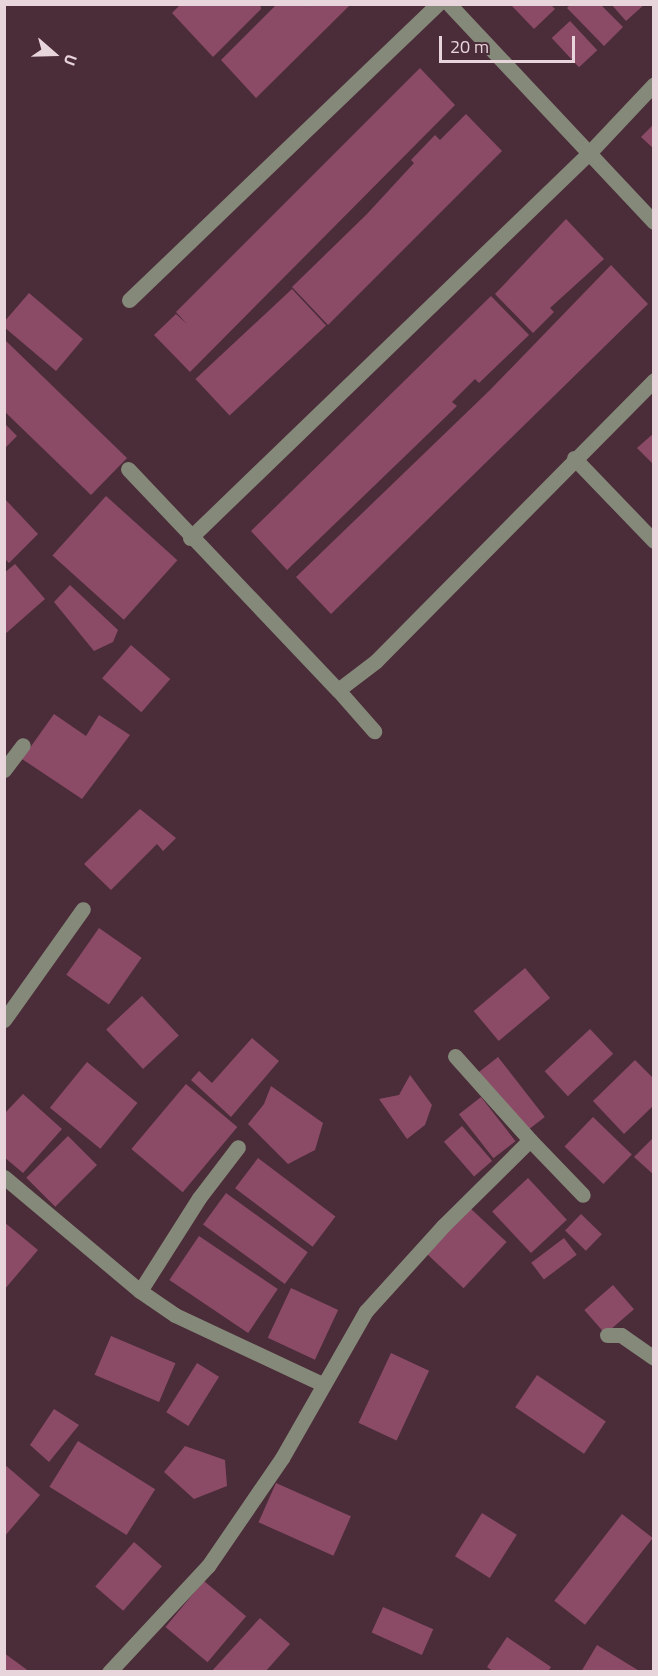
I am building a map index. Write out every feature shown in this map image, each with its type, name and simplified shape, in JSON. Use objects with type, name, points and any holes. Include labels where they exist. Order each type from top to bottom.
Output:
[{"type":"street","points":[[129,300],[438,4]]},
{"type":"street","points":[[449,4],[654,222]]},
{"type":"street","points":[[190,538],[590,152],[654,84]]},
{"type":"street","points":[[338,690],[376,661],[574,458],[654,380]]},
{"type":"street","points":[[574,458],[654,541]]},
{"type":"street","points":[[128,469],[190,538],[338,690],[374,731]]},
{"type":"street","points":[[4,770],[23,745]]},
{"type":"street","points":[[4,1020],[83,909]]},
{"type":"street","points":[[455,1056],[583,1195]]},
{"type":"street","points":[[110,1671],[208,1566],[282,1458],[322,1384],[366,1311],[443,1226],[530,1140]]},
{"type":"street","points":[[140,1291],[199,1198],[238,1147]]},
{"type":"street","points":[[4,1177],[140,1291],[175,1315],[322,1384]]},
{"type":"street","points":[[607,1335],[621,1335],[654,1358]]},
{"type":"building","points":[[181,4],[260,4],[261,9],[213,57],[172,13]]},
{"type":"building","points":[[277,4],[304,4],[310,11],[305,5],[350,5],[256,98],[221,60]]},
{"type":"building","points":[[571,4],[600,4],[623,27],[604,46],[567,8]]},
{"type":"building","points":[[611,4],[645,4],[626,21]]},
{"type":"building","points":[[511,5],[551,5],[555,9],[534,29]]},
{"type":"building","points":[[570,21],[597,50],[579,67],[552,38]]},
{"type":"building","points":[[420,68],[455,105],[190,372],[154,335],[176,314],[187,324],[176,312]]},
{"type":"building","points":[[466,114],[502,151],[328,325],[292,287],[367,214],[414,163],[411,160],[435,135],[440,140]]},
{"type":"building","points":[[654,124],[654,149],[641,137]]},
{"type":"building","points":[[566,219],[604,259],[550,308],[554,312],[533,333],[495,294]]},
{"type":"building","points":[[611,265],[648,304],[331,614],[296,577],[490,390]]},
{"type":"building","points":[[292,289],[326,326],[230,416],[195,379]]},
{"type":"building","points":[[29,293],[83,339],[56,371],[4,327],[4,322]]},
{"type":"building","points":[[491,296],[529,335],[479,383],[475,379],[452,402],[457,406],[287,570],[251,531]]},
{"type":"building","points":[[4,339],[127,458],[91,495],[4,411]]},
{"type":"building","points":[[5,424],[17,436],[5,448]]},
{"type":"building","points":[[654,433],[654,465],[637,448]]},
{"type":"building","points":[[106,496],[177,560],[124,620],[52,555]]},
{"type":"building","points":[[4,498],[38,534],[9,563],[4,558]]},
{"type":"building","points":[[15,564],[45,599],[4,635],[4,573]]},
{"type":"building","points":[[70,585],[118,630],[113,642],[94,651],[54,602]]},
{"type":"building","points":[[131,645],[170,679],[141,712],[102,678]]},
{"type":"building","points":[[54,714],[86,736],[99,715],[130,735],[82,799],[22,759]]},
{"type":"building","points":[[140,809],[176,838],[163,851],[157,844],[111,890],[84,864]]},
{"type":"building","points":[[99,928],[142,958],[109,1005],[66,975]]},
{"type":"building","points":[[525,968],[550,998],[499,1041],[474,1011]]},
{"type":"building","points":[[142,996],[179,1035],[143,1069],[106,1029]]},
{"type":"building","points":[[590,1029],[613,1054],[568,1096],[545,1071]]},
{"type":"building","points":[[252,1038],[279,1061],[231,1117],[191,1080],[199,1071],[212,1083]]},
{"type":"building","points":[[498,1057],[545,1117],[525,1132],[478,1072]]},
{"type":"building","points":[[635,1060],[654,1079],[654,1105],[624,1134],[593,1101]]},
{"type":"building","points":[[87,1062],[138,1103],[100,1149],[50,1108]]},
{"type":"building","points":[[410,1075],[432,1105],[425,1125],[407,1139],[379,1099],[399,1095]]},
{"type":"building","points":[[186,1084],[237,1127],[183,1192],[131,1149]]},
{"type":"building","points":[[271,1086],[323,1123],[315,1150],[288,1164],[248,1124],[264,1104]]},
{"type":"building","points":[[23,1094],[62,1129],[23,1173],[4,1157],[4,1114]]},
{"type":"building","points":[[481,1097],[515,1141],[493,1158],[459,1114]]},
{"type":"building","points":[[593,1117],[632,1155],[603,1184],[565,1146]]},
{"type":"building","points":[[462,1126],[492,1161],[474,1176],[444,1142]]},
{"type":"building","points":[[68,1136],[97,1165],[55,1207],[26,1178]]},
{"type":"building","points":[[654,1137],[654,1175],[634,1157]]},
{"type":"building","points":[[258,1158],[335,1216],[313,1247],[235,1188]]},
{"type":"building","points":[[528,1178],[567,1220],[531,1253],[492,1211]]},
{"type":"building","points":[[226,1193],[308,1252],[285,1284],[203,1225]]},
{"type":"building","points":[[470,1208],[507,1242],[464,1288],[427,1254]]},
{"type":"building","points":[[581,1214],[602,1234],[586,1251],[565,1231]]},
{"type":"building","points":[[4,1222],[38,1250],[4,1290]]},
{"type":"building","points":[[199,1236],[278,1289],[248,1333],[169,1280]]},
{"type":"building","points":[[564,1238],[577,1255],[544,1279],[531,1263]]},
{"type":"building","points":[[613,1285],[634,1309],[605,1334],[584,1310]]},
{"type":"building","points":[[291,1288],[338,1310],[315,1360],[268,1338]]},
{"type":"building","points":[[111,1336],[175,1363],[159,1402],[95,1375]]},
{"type":"building","points":[[391,1353],[429,1371],[397,1441],[358,1423]]},
{"type":"building","points":[[197,1363],[219,1377],[188,1426],[166,1412]]},
{"type":"building","points":[[537,1375],[606,1421],[584,1454],[515,1407]]},
{"type":"building","points":[[54,1409],[79,1425],[49,1462],[30,1445]]},
{"type":"building","points":[[78,1441],[155,1489],[127,1535],[49,1487]]},
{"type":"building","points":[[185,1446],[225,1460],[227,1486],[194,1499],[164,1472]]},
{"type":"building","points":[[4,1464],[40,1495],[4,1537]]},
{"type":"building","points":[[276,1483],[351,1516],[333,1556],[259,1522]]},
{"type":"building","points":[[482,1513],[517,1535],[490,1578],[455,1556]]},
{"type":"building","points":[[622,1514],[653,1538],[585,1625],[554,1601]]},
{"type":"building","points":[[134,1542],[162,1566],[123,1611],[95,1587]]},
{"type":"building","points":[[204,1581],[246,1616],[208,1662],[165,1627]]},
{"type":"building","points":[[383,1607],[433,1629],[422,1655],[372,1633]]},
{"type":"building","points":[[260,1618],[290,1644],[265,1672],[211,1672]]},
{"type":"building","points":[[507,1637],[551,1667],[548,1672],[494,1672],[487,1667]]},
{"type":"building","points":[[597,1645],[641,1672],[581,1672]]},
{"type":"building","points":[[4,1653],[30,1672],[4,1672]]}]
